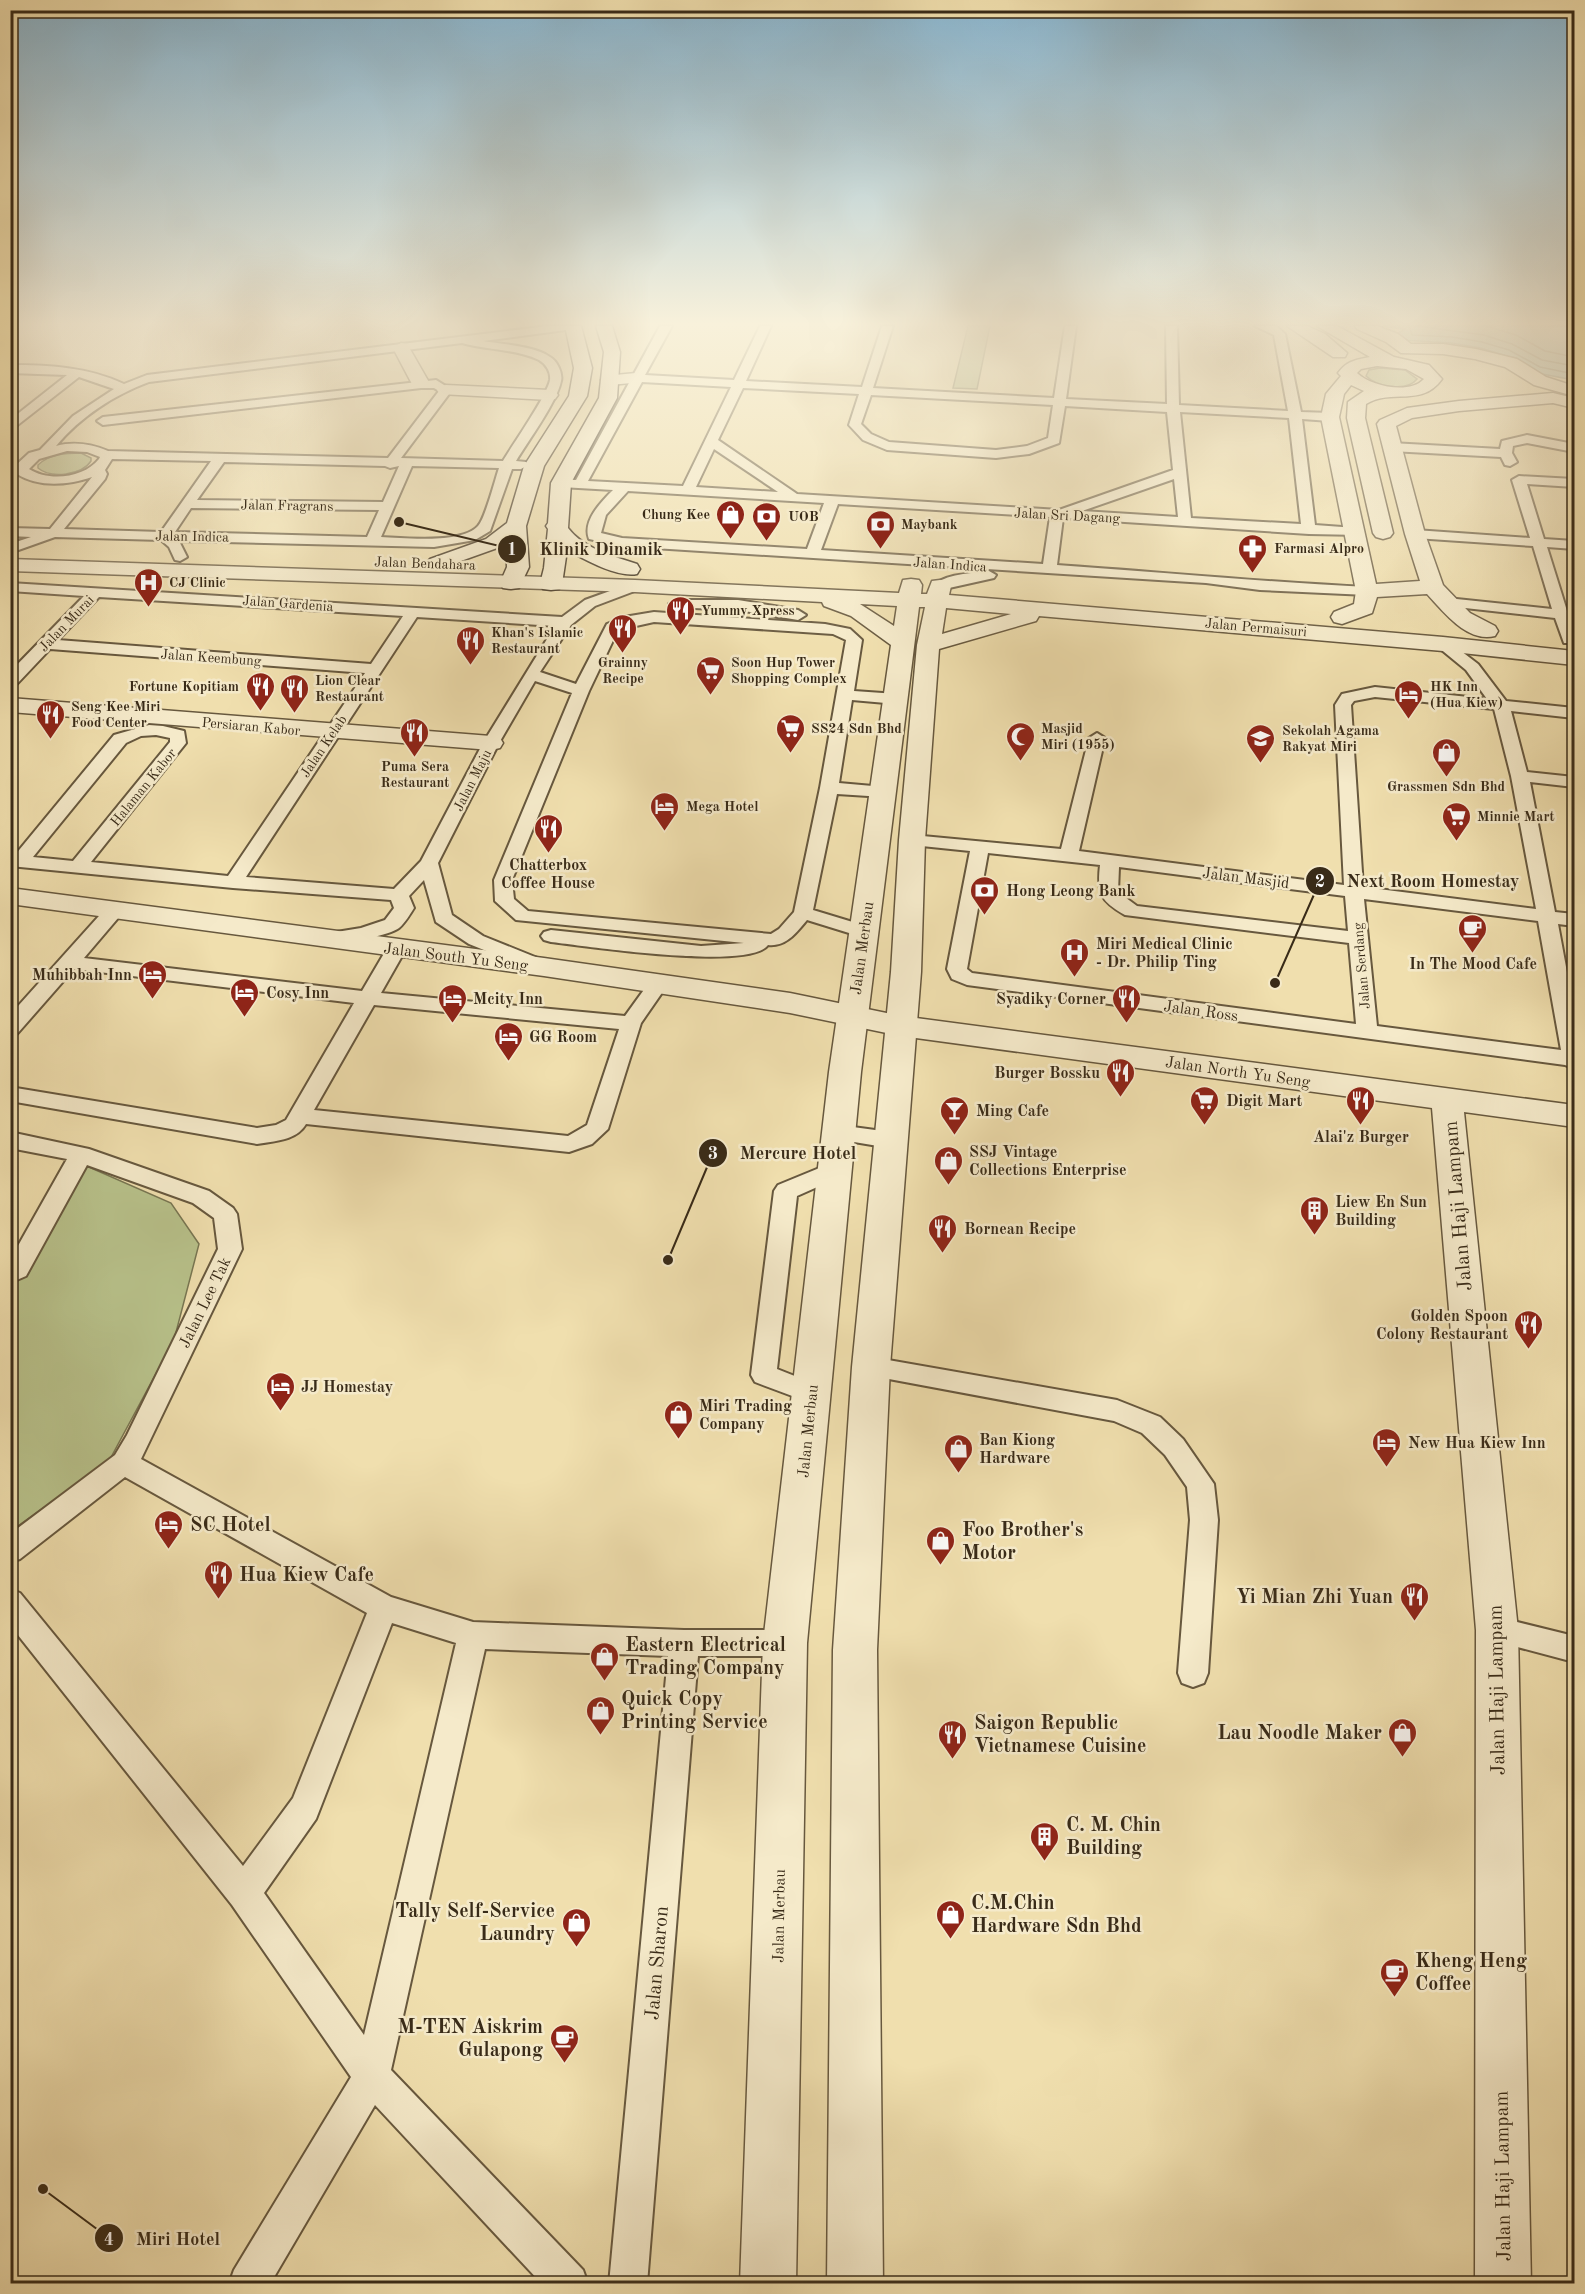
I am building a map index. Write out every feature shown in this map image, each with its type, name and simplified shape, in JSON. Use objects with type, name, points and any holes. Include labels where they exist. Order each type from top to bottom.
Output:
[{"type":"street","points":[[515,575],[516,526],[534,465],[554,433]]},
{"type":"street","points":[[553,576],[556,526],[571,483],[593,433]]},
{"type":"street","points":[[1334,433],[1367,591],[1364,608],[1342,617]]},
{"type":"street","points":[[1360,433],[1383,533]]},
{"type":"street","points":[[1388,433],[1415,534],[1440,595],[1462,618],[1487,631]]},
{"type":"street","points":[[437,563],[493,543],[516,526]]},
{"type":"street","points":[[556,526],[568,542],[632,578]]},
{"type":"street","name":"Jalan Sri Dagang","points":[[1356,532],[1415,534]]},
{"type":"street","name":"Jalan Bendahara","points":[[10,550],[180,557],[437,563],[515,575]]},
{"type":"street","name":"Jalan Bendahara","points":[[10,565],[632,578],[910,592]]},
{"type":"street","points":[[10,571],[43,566]]},
{"type":"street","name":"Jalan Bendahara","points":[[632,578],[814,594],[910,592]]},
{"type":"street","points":[[1367,591],[1440,595]]},
{"type":"street","points":[[910,592],[939,594]]},
{"type":"street","name":"Jalan Merbau","points":[[855,2283],[855,1650],[870,1367],[906,972],[912,840],[916,644],[910,592]]},
{"type":"street","points":[[814,594],[859,611],[916,644],[1050,610]]},
{"type":"street","name":"Jalan Merbau","points":[[768,2283],[785,1643],[836,1152],[862,931],[897,699],[916,644],[939,594]]},
{"type":"street","name":"Jalan Permaisuri","points":[[939,594],[1050,610],[1443,644],[1573,646]]},
{"type":"street","name":"Jalan Permaisuri","points":[[939,594],[1342,617],[1487,631],[1573,646]]},
{"type":"street","name":"Persiaran Kabor","points":[[10,705],[491,743]]},
{"type":"street","name":"Jalan South Yu Seng","points":[[10,896],[544,967],[790,1003],[901,1026]]},
{"type":"street","name":"Jalan North Yu Seng","points":[[901,1026],[1575,1116]]},
{"type":"street","name":"Jalan Haji Lampam","points":[[1447,1099],[1497,1630],[1503,2283]]},
{"type":"lane","points":[[45,452],[52,440],[61,433]]},
{"type":"lane","points":[[103,433],[103,440],[106,460],[98,469],[61,480],[41,479],[18,472],[34,456],[45,452],[79,447],[103,440],[142,433]]},
{"type":"lane","points":[[390,464],[413,433]]},
{"type":"lane","points":[[406,464],[373,540],[434,543],[470,537],[485,528],[507,465],[526,433]]},
{"type":"lane","points":[[571,483],[602,433]]},
{"type":"lane","points":[[687,492],[716,433]]},
{"type":"lane","points":[[863,433],[887,446],[996,454],[1029,450],[1054,440],[1055,433]]},
{"type":"lane","points":[[1176,433],[1185,522]]},
{"type":"lane","points":[[1297,433],[1309,530]]},
{"type":"lane","points":[[1573,646],[1568,616],[1539,541],[1519,480],[1506,453],[1507,444],[1527,439],[1575,448]]},
{"type":"lane","points":[[103,440],[219,459],[534,465]]},
{"type":"lane","points":[[712,442],[796,498]]},
{"type":"lane","points":[[256,460],[270,446]]},
{"type":"lane","points":[[1391,447],[1506,453]]},
{"type":"lane","points":[[180,557],[176,545],[165,536],[219,459]]},
{"type":"lane","points":[[10,550],[54,533],[98,479],[100,474],[98,469]]},
{"type":"lane","points":[[1049,570],[1057,515],[1180,471]]},
{"type":"lane","points":[[1519,480],[1575,483]]},
{"type":"lane","name":"Jalan Sri Dagang","points":[[571,483],[1356,532]]},
{"type":"lane","name":"Jalan Indica","points":[[625,487],[609,501],[594,526],[594,536],[622,542],[1206,579],[1260,586],[1367,591]]},
{"type":"lane","points":[[812,555],[832,501]]},
{"type":"lane","name":"Jalan Fragrans","points":[[187,504],[387,506]]},
{"type":"lane","name":"Jalan Indica","points":[[10,532],[373,540]]},
{"type":"lane","name":"Jalan Sri Dagang","points":[[1415,534],[1575,544]]},
{"type":"lane","points":[[939,594],[976,576],[992,575],[1211,588],[1260,586]]},
{"type":"lane","name":"Jalan Maju","points":[[399,895],[429,863],[491,743],[531,674],[565,622],[590,603],[632,578]]},
{"type":"lane","name":"Jalan Gardenia","points":[[10,587],[565,622]]},
{"type":"lane","name":"Jalan Murai","points":[[10,682],[97,591]]},
{"type":"lane","points":[[1440,595],[1568,616]]},
{"type":"lane","points":[[551,936],[701,952],[745,949],[774,940],[786,933],[803,913],[829,788],[854,640],[841,631],[810,618],[782,611],[738,605],[671,603]]},
{"type":"lane","name":"Jalan Kelab","points":[[233,882],[414,611]]},
{"type":"lane","points":[[774,940],[523,916],[505,901],[503,880],[581,691],[612,627],[638,618],[654,616],[841,631]]},
{"type":"lane","name":"Jalan Keembung","points":[[45,644],[376,669]]},
{"type":"lane","points":[[1443,644],[1472,667],[1501,706],[1520,777],[1574,1060]]},
{"type":"lane","points":[[531,674],[581,691]]},
{"type":"lane","name":"Jalan Serdang","points":[[1367,1032],[1354,891],[1343,705],[1348,697],[1375,692],[1575,714]]},
{"type":"lane","points":[[845,695],[897,699]]},
{"type":"lane","name":"Halaman Kabor","points":[[15,860],[120,739],[136,732],[149,730],[162,730],[178,735],[178,743],[78,867]]},
{"type":"lane","points":[[1069,855],[1097,738]]},
{"type":"lane","points":[[1520,777],[1575,782]]},
{"type":"lane","points":[[829,788],[884,792]]},
{"type":"lane","name":"Jalan Masjid","points":[[912,840],[1069,855],[1575,920]]},
{"type":"lane","name":"Jalan Ross","points":[[980,846],[957,969],[958,975],[967,979],[1574,1060]]},
{"type":"lane","points":[[15,860],[233,882],[399,895],[404,908],[392,924],[364,933],[320,939]]},
{"type":"lane","points":[[1110,860],[1107,888],[1114,901],[1132,911],[1358,938]]},
{"type":"lane","points":[[429,863],[443,918],[476,940],[544,967]]},
{"type":"lane","points":[[10,1029],[114,911]]},
{"type":"lane","points":[[803,913],[862,931]]},
{"type":"lane","points":[[10,1094],[257,1137],[282,1132],[294,1125],[396,949]]},
{"type":"lane","points":[[69,962],[367,998],[631,1023]]},
{"type":"lane","points":[[299,1116],[569,1144],[584,1139],[597,1129],[631,1023],[658,984]]},
{"type":"lane","name":"Jalan Lee Tak","points":[[10,1140],[81,1155],[201,1197],[225,1214],[230,1249],[137,1442],[124,1463],[10,1550]]},
{"type":"lane","points":[[836,1152],[890,1140]]},
{"type":"lane","points":[[13,1269],[81,1155]]},
{"type":"lane","points":[[870,1367],[1116,1411],[1151,1425],[1174,1447],[1200,1484],[1204,1520],[1193,1673]]},
{"type":"lane","points":[[124,1463],[384,1608],[473,1635],[684,1643],[785,1643]]},
{"type":"lane","points":[[10,1602],[244,1893],[372,2076],[569,2283]]},
{"type":"lane","points":[[244,1893],[305,1808],[384,1608]]},
{"type":"lane","points":[[1497,1630],[1575,1649]]},
{"type":"lane","points":[[248,2283],[372,2076],[473,1635]]},
{"type":"lane","name":"Jalan Sharon","points":[[628,2283],[684,1643]]},
{"type":"green space","points":[[81,453],[91,458],[91,461],[81,470],[66,474],[50,474],[38,468],[42,461],[52,456]]},
{"type":"green space","points":[[82,1164],[171,1203],[199,1244],[174,1340],[109,1461],[11,1531],[11,1281]]},
{"type":"place","name":"Klinik Dinamik","points":[[399,522]]},
{"type":"place","name":"Chung Kee","points":[[731,540]]},
{"type":"place","name":"UOB","points":[[767,542]]},
{"type":"place","name":"Maybank","points":[[880,550]]},
{"type":"place","name":"Farmasi Alpro","points":[[1253,574]]},
{"type":"place","name":"CJ Clinic","points":[[148,608]]},
{"type":"place","name":"Yummy Xpress","points":[[680,636]]},
{"type":"place","name":"Grainny Recipe","points":[[623,654]]},
{"type":"place","name":"Khan's Islamic Restaurant","points":[[470,666]]},
{"type":"place","name":"Soon Hup Tower Shopping Complex","points":[[710,696]]},
{"type":"place","name":"Fortune Kopitiam","points":[[260,712]]},
{"type":"place","name":"Lion Clear Restaurant","points":[[294,714]]},
{"type":"place","name":"HK Inn (Hua Kiew)","points":[[1409,720]]},
{"type":"place","name":"Seng Kee Miri Food Center","points":[[50,740]]},
{"type":"place","name":"SS24 Sdn Bhd","points":[[790,754]]},
{"type":"place","name":"Puma Sera Restaurant","points":[[415,758]]},
{"type":"place","name":"Masjid Miri (1955)","points":[[1020,762]]},
{"type":"place","name":"Sekolah Agama Rakyat Miri","points":[[1261,764]]},
{"type":"place","name":"Grassmen Sdn Bhd","points":[[1446,778]]},
{"type":"place","name":"Mega Hotel","points":[[665,832]]},
{"type":"place","name":"Minnie Mart","points":[[1456,842]]},
{"type":"place","name":"Chatterbox Coffee House","points":[[548,854]]},
{"type":"place","name":"Hong Leong Bank","points":[[985,916]]},
{"type":"place","name":"In The Mood Cafe","points":[[1473,954]]},
{"type":"place","name":"Miri Medical Clinic - Dr. Philip Ting","points":[[1075,978]]},
{"type":"place","name":"Next Room Homestay","points":[[1275,983]]},
{"type":"place","name":"Muhibbah Inn","points":[[153,1000]]},
{"type":"place","name":"Cosy Inn","points":[[245,1018]]},
{"type":"place","name":"Mcity Inn","points":[[452,1024]]},
{"type":"place","name":"Syadiky Corner","points":[[1127,1024]]},
{"type":"place","name":"GG Room","points":[[508,1062]]},
{"type":"place","name":"Burger Bossku","points":[[1121,1098]]},
{"type":"place","name":"Digit Mart","points":[[1205,1126]]},
{"type":"place","name":"Alai'z Burger","points":[[1361,1126]]},
{"type":"place","name":"Ming Cafe","points":[[955,1136]]},
{"type":"place","name":"SSJ Vintage Collections Enterprise","points":[[948,1186]]},
{"type":"place","name":"Liew En Sun Building","points":[[1314,1236]]},
{"type":"place","name":"Bornean Recipe","points":[[943,1254]]},
{"type":"place","name":"Mercure Hotel","points":[[668,1260]]},
{"type":"place","name":"Golden Spoon Colony Restaurant","points":[[1529,1350]]},
{"type":"place","name":"JJ Homestay","points":[[280,1412]]},
{"type":"place","name":"Miri Trading Company","points":[[678,1440]]},
{"type":"place","name":"New Hua Kiew Inn","points":[[1387,1468]]},
{"type":"place","name":"Ban Kiong Hardware","points":[[958,1474]]},
{"type":"place","name":"SC Hotel","points":[[169,1550]]},
{"type":"place","name":"Foo Brother's Motor","points":[[941,1566]]},
{"type":"place","name":"Hua Kiew Cafe","points":[[218,1600]]},
{"type":"place","name":"Yi Mian Zhi Yuan","points":[[1414,1622]]},
{"type":"place","name":"Eastern Electrical Trading Company","points":[[604,1682]]},
{"type":"place","name":"Quick Copy Printing Service","points":[[600,1736]]},
{"type":"place","name":"Lau Noodle Maker","points":[[1403,1758]]},
{"type":"place","name":"Saigon Republic Vietnamese Cuisine","points":[[953,1760]]},
{"type":"place","name":"C. M. Chin Building","points":[[1045,1862]]},
{"type":"place","name":"C.M.Chin Hardware Sdn Bhd","points":[[950,1940]]},
{"type":"place","name":"Tally Self-Service Laundry","points":[[576,1948]]},
{"type":"place","name":"Kheng Heng Coffee","points":[[1394,1998]]},
{"type":"place","name":"M-TEN Aiskrim Gulapong","points":[[564,2064]]},
{"type":"place","name":"Miri Hotel","points":[[43,2189]]}]
